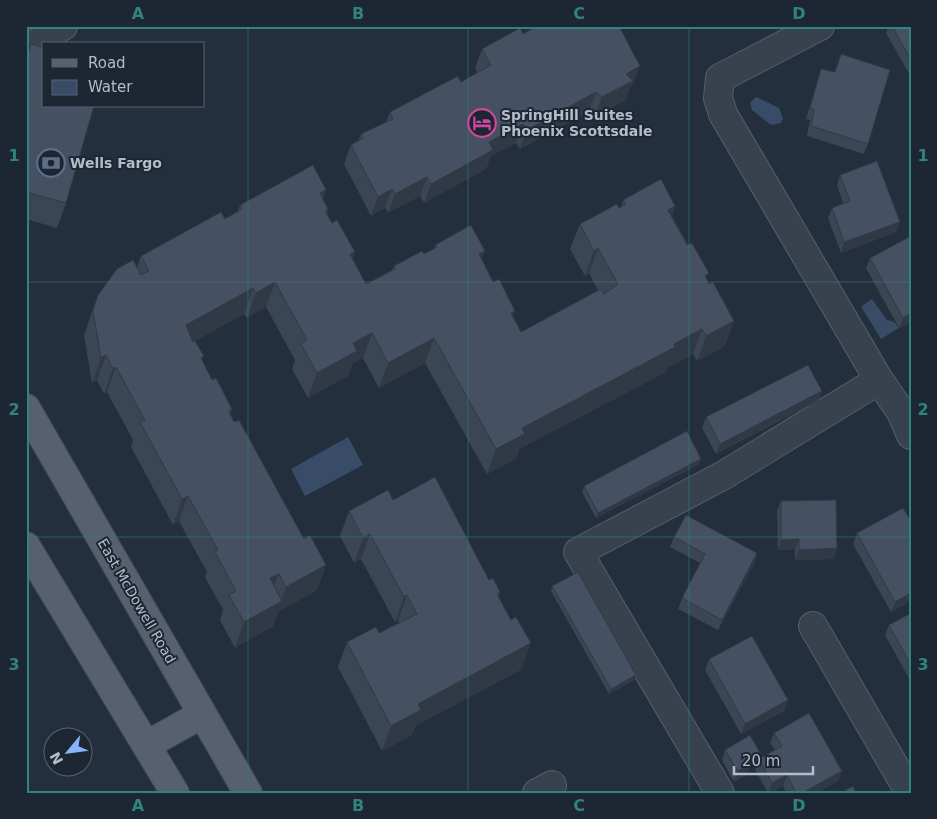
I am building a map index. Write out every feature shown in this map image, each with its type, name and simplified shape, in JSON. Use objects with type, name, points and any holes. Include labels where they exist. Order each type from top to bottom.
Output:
[{"type":"main road","name":"East McDowell Road","points":[[26,408],[248,793]]},
{"type":"main road","points":[[26,546],[148,745],[175,793]]},
{"type":"main road","points":[[148,745],[202,714]]},
{"type":"street","points":[[26,50],[63,26]]},
{"type":"street","points":[[820,26],[720,78],[718,98],[723,114],[879,380],[901,412],[911,435]]},
{"type":"street","points":[[720,793],[578,552],[724,475],[879,380]]},
{"type":"street","points":[[813,626],[910,793]]},
{"type":"water","points":[[756,97],[779,108],[783,118],[781,123],[771,125],[752,110],[750,103]]},
{"type":"water","points":[[872,299],[887,320],[894,322],[899,328],[881,339],[862,308]]},
{"type":"water","points":[[348,437],[363,465],[305,496],[291,469]]},
{"type":"building","name":"SpringHill Suites Phoenix Scottsdale","points":[[537,26],[619,26],[640,66],[626,74],[633,81],[602,97],[596,92],[527,130],[523,124],[489,142],[493,150],[431,184],[427,177],[395,194],[392,189],[378,197],[351,145],[363,138],[361,134],[393,119],[390,112],[458,76],[461,82],[491,65],[482,49],[520,28],[523,34]]},
{"type":"building","points":[[892,26],[911,26],[911,60]]},
{"type":"building","name":"Wells Fargo","points":[[31,44],[42,47],[42,108],[93,108],[66,203],[26,192],[26,59]]},
{"type":"building","points":[[841,54],[890,70],[868,144],[811,126],[814,110],[810,108],[821,69],[835,72]]},
{"type":"building","points":[[877,161],[900,222],[844,242],[832,208],[850,201],[840,175]]},
{"type":"building","points":[[313,165],[326,190],[320,193],[328,209],[325,211],[332,223],[337,220],[355,252],[350,254],[366,284],[395,269],[394,266],[422,251],[424,254],[437,247],[435,245],[471,225],[485,251],[479,254],[493,282],[499,279],[515,311],[511,313],[521,332],[601,289],[604,294],[618,284],[598,248],[594,251],[580,224],[617,204],[619,208],[626,204],[623,200],[661,179],[675,206],[668,210],[687,245],[692,243],[709,273],[705,276],[709,284],[713,282],[734,321],[706,336],[702,329],[674,344],[675,347],[522,428],[525,434],[496,449],[434,338],[388,363],[372,333],[353,343],[357,351],[317,373],[301,344],[307,340],[275,282],[256,293],[253,288],[186,325],[193,342],[195,341],[204,356],[201,358],[212,380],[216,378],[232,409],[229,411],[234,422],[239,420],[304,539],[310,535],[326,565],[286,587],[279,574],[270,578],[282,601],[244,622],[229,595],[236,591],[215,552],[218,550],[188,496],[182,499],[140,422],[145,420],[116,367],[113,369],[106,355],[101,358],[93,310],[98,295],[117,269],[133,260],[141,275],[149,271],[141,256],[221,212],[225,219],[242,209],[240,205]]},
{"type":"building","points":[[911,236],[911,313],[903,318],[870,258]]},
{"type":"building","points":[[808,365],[822,391],[720,444],[706,417]]},
{"type":"building","points":[[687,431],[701,459],[598,513],[584,486]]},
{"type":"building","points":[[435,477],[489,580],[493,578],[500,592],[497,594],[511,620],[516,617],[531,643],[418,704],[421,710],[391,726],[347,642],[376,627],[379,633],[417,614],[407,595],[404,597],[370,534],[363,538],[349,511],[388,490],[393,500]]},
{"type":"building","points":[[836,500],[837,548],[799,550],[799,539],[781,540],[781,501]]},
{"type":"building","points":[[903,508],[911,521],[911,593],[895,602],[857,533]]},
{"type":"building","points":[[686,515],[757,553],[722,620],[682,598],[705,554],[674,537]]},
{"type":"building","points":[[578,572],[636,675],[611,689],[552,586]]},
{"type":"building","points":[[911,613],[911,665],[889,625]]},
{"type":"building","points":[[752,636],[788,700],[745,724],[709,659]]},
{"type":"building","points":[[809,713],[842,771],[802,793],[796,793],[787,775],[772,783],[759,759],[782,746],[774,733]]},
{"type":"building","points":[[750,735],[760,753],[748,760],[750,764],[738,771],[725,750]]},
{"type":"building","points":[[853,786],[856,793],[841,793]]},
{"type":"place","name":"SpringHill Suites Phoenix Scottsdale","points":[[482,123]]},
{"type":"place","name":"Wells Fargo","points":[[51,163]]}]
